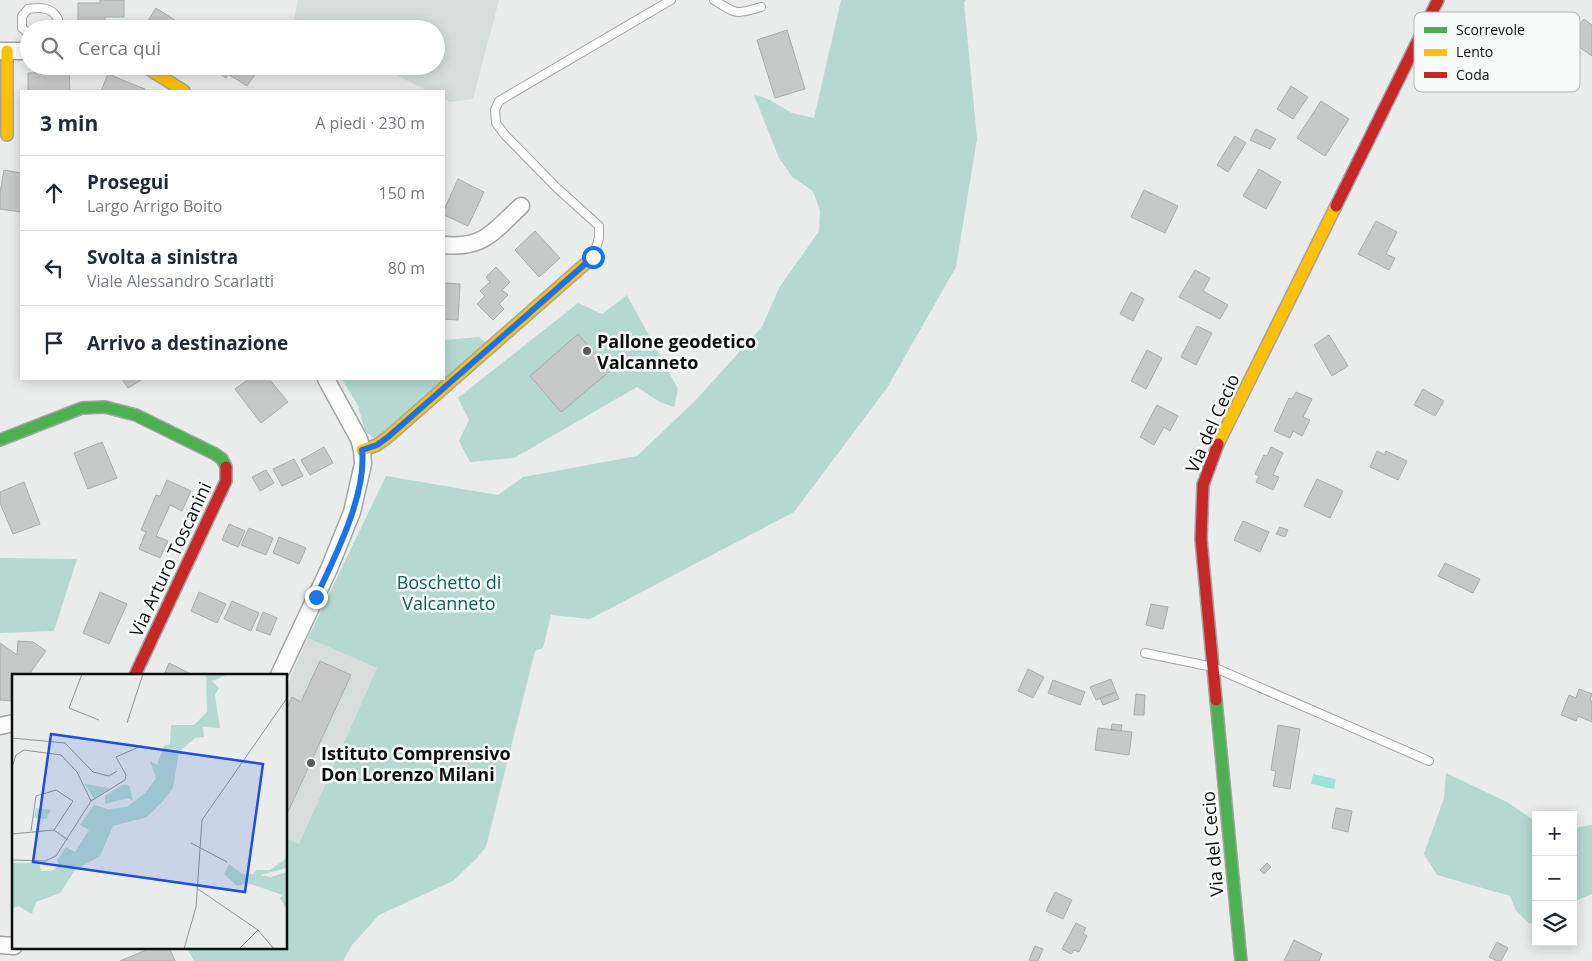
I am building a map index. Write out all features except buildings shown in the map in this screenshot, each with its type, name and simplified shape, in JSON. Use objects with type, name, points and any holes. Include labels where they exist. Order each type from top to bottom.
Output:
[{"type":"street","name":"Via del Cecio","points":[[1432,12],[1438,0]]},
{"type":"street","name":"Via del Cecio","points":[[1241,961],[1201,532],[1202,491],[1207,469],[1223,433],[1414,48]]},
{"type":"street","points":[[9,135],[3,51],[20,51]]},
{"type":"street","points":[[158,75],[182,90]]},
{"type":"street","points":[[445,245],[463,246],[482,240],[521,206]]},
{"type":"street","points":[[362,450],[377,445],[388,437],[593,257]]},
{"type":"street","points":[[279,674],[329,569],[348,523],[362,471],[362,450],[356,433],[327,380]]},
{"type":"street","name":"Via Arturo Toscanini","points":[[0,440],[82,408],[106,406],[138,415],[215,454],[225,463],[228,472],[225,485],[135,674]]},
{"type":"lane","points":[[593,257],[598,245],[599,226],[557,188],[505,135],[496,123],[494,110],[499,101],[671,0]]},
{"type":"lane","points":[[714,0],[735,13],[761,7]]},
{"type":"lane","points":[[22,20],[22,16],[28,9],[46,8],[55,13],[58,20]]},
{"type":"lane","points":[[1145,653],[1213,666],[1429,761]]},
{"type":"shaded area","points":[[298,0],[499,0],[473,99],[450,102],[445,100],[445,90],[426,90],[396,75],[445,75],[445,20],[294,20]]},
{"type":"shaded area","name":"Istituto Comprensivo Don Lorenzo Milani","points":[[308,638],[377,668],[299,844],[288,839],[288,683]]},
{"type":"shaded area","points":[[1313,774],[1336,779],[1334,789],[1311,784]]},
{"type":"green space","name":"Boschetto di Valcanneto","points":[[841,0],[966,0],[964,2],[977,139],[956,267],[887,388],[794,512],[590,619],[551,615],[543,648],[535,651],[486,847],[453,881],[379,915],[352,945],[343,961],[194,961],[187,948],[288,948],[288,839],[299,844],[377,668],[308,638],[386,476],[498,495],[523,477],[637,456],[695,401],[762,327],[779,288],[819,231],[820,211],[813,191],[792,177],[779,158],[754,95],[768,99],[792,113],[814,118]]},
{"type":"green space","name":"Pallone geodetico Valcanneto","points":[[627,295],[678,389],[674,407],[660,402],[637,387],[514,458],[470,462],[459,441],[469,420],[458,398],[578,303],[602,314]]},
{"type":"green space","points":[[479,337],[486,343],[445,379],[445,340]]},
{"type":"green space","points":[[343,380],[444,380],[384,433],[373,438],[365,431],[358,406]]},
{"type":"green space","points":[[0,558],[77,559],[54,631],[0,633]]},
{"type":"green space","points":[[1446,773],[1507,802],[1532,819],[1532,923],[1530,924],[1516,911],[1510,896],[1437,875],[1424,854],[1444,798]]},
{"type":"green space","points":[[1592,825],[1592,894],[1577,900],[1577,856],[1577,827]]},
{"type":"traffic: fast","points":[[0,440],[82,408],[105,407],[136,415],[215,454],[222,459],[226,467]]},
{"type":"traffic: fast","points":[[1216,700],[1241,961]]},
{"type":"traffic: slow","points":[[7,51],[7,135]]},
{"type":"traffic: slow","points":[[158,75],[182,90]]},
{"type":"traffic: slow","points":[[1218,444],[1336,206]]},
{"type":"traffic: slow","points":[[362,450],[377,445],[388,437],[593,257]]},
{"type":"traffic: jam","points":[[1432,12],[1438,0]]},
{"type":"traffic: jam","points":[[1336,206],[1414,48]]},
{"type":"traffic: jam","points":[[1216,700],[1201,539],[1203,485],[1218,444]]},
{"type":"traffic: jam","points":[[135,674],[226,481],[226,467]]},
{"type":"place","name":"Pallone geodetico Valcanneto","points":[[587,351]]},
{"type":"place","name":"Istituto Comprensivo Don Lorenzo Milani","points":[[311,763]]},
{"type":"route","points":[[316,597],[335,556],[352,512],[362,471],[362,450],[377,445],[388,437],[593,257]]}]
